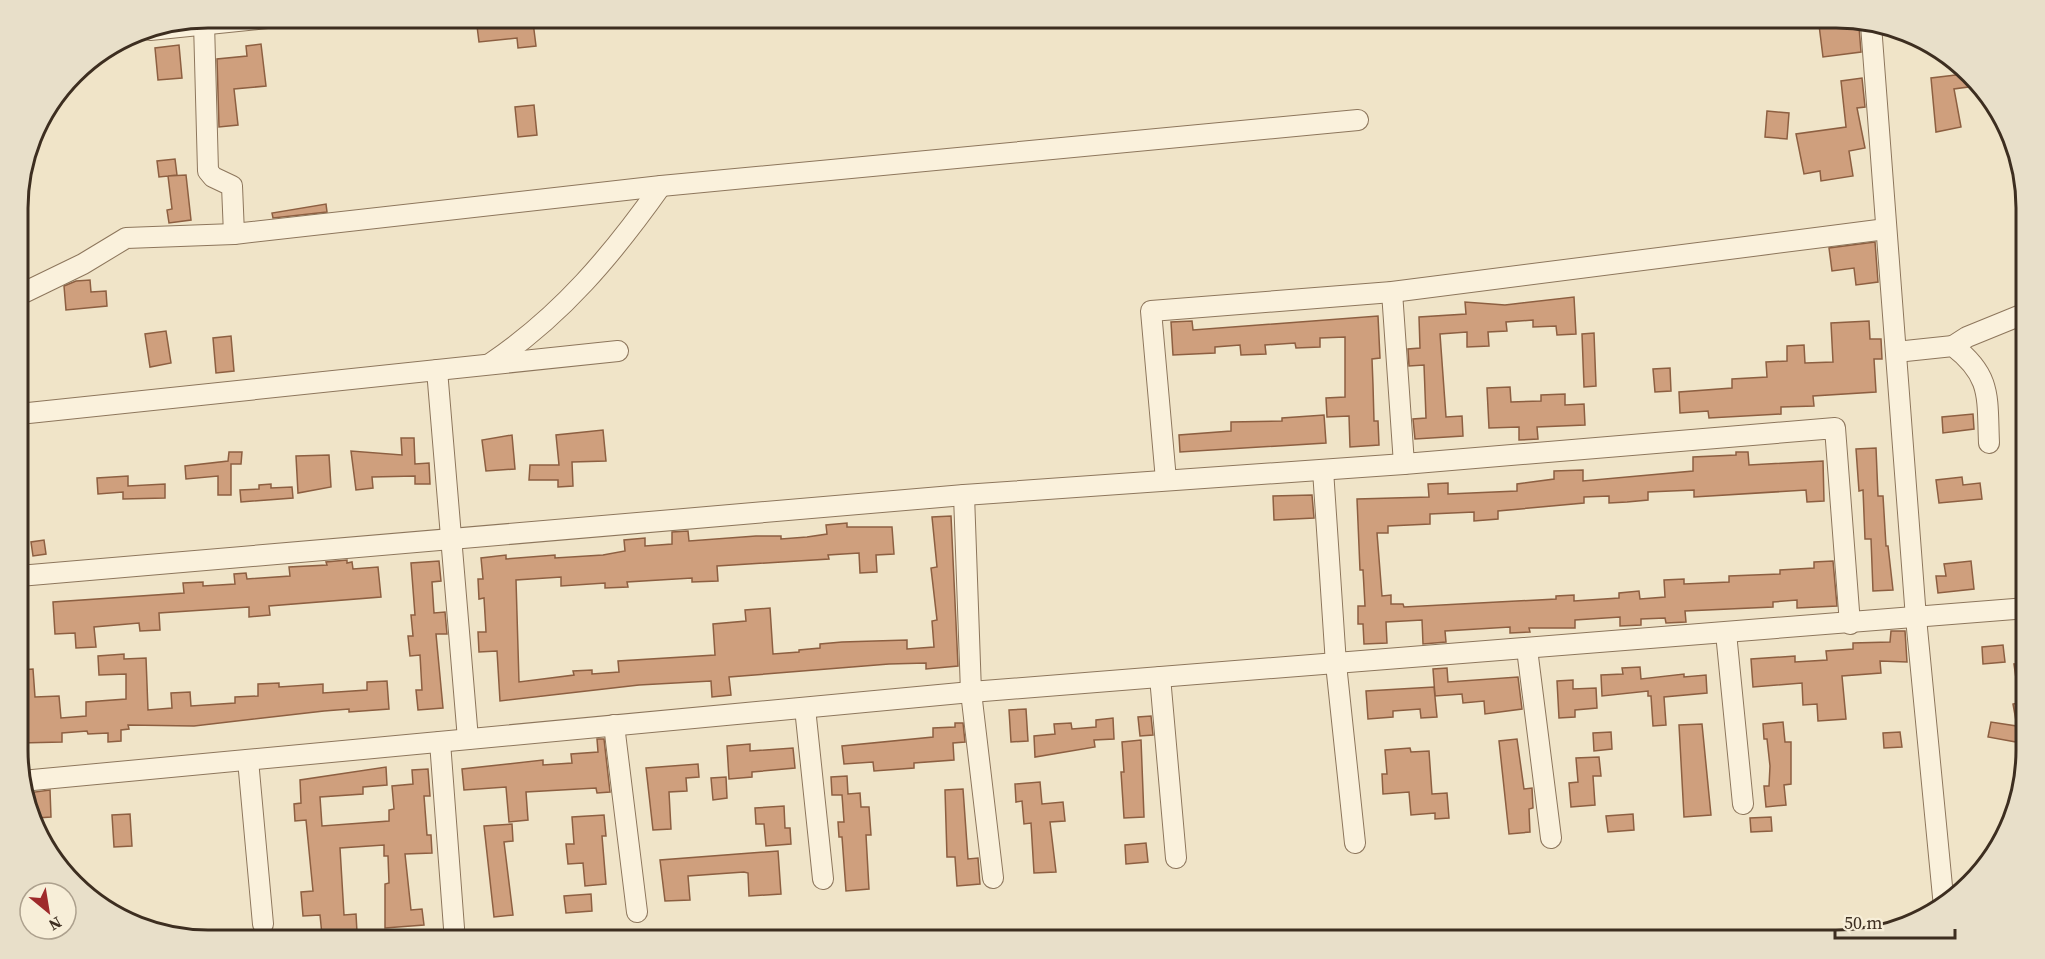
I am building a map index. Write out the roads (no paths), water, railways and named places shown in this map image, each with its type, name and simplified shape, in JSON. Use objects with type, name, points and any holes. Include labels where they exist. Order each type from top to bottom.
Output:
[{"type":"street","points":[[195,29],[208,171],[213,177],[232,186],[234,234]]},
{"type":"street","points":[[1872,32],[1916,618],[1943,895]]},
{"type":"street","points":[[29,290],[82,264],[126,238],[234,234],[661,186],[1358,120]]},
{"type":"street","points":[[489,365],[529,338],[577,291],[632,227],[661,186]]},
{"type":"street","points":[[1166,480],[1150,311],[1392,292],[1886,230]]},
{"type":"street","points":[[1392,292],[1404,464]]},
{"type":"street","points":[[1896,352],[1953,346],[1967,337],[2016,317]]},
{"type":"street","points":[[1953,346],[1971,361],[1983,381],[1987,396],[1989,443]]},
{"type":"street","points":[[29,413],[618,351]]},
{"type":"street","points":[[437,370],[468,739]]},
{"type":"street","points":[[28,575],[964,495],[1404,464],[1835,428],[1850,624]]},
{"type":"street","points":[[1323,470],[1336,663],[1355,843]]},
{"type":"street","points":[[964,495],[971,692],[993,878]]},
{"type":"street","points":[[31,780],[971,692],[1850,624],[2016,609]]},
{"type":"street","points":[[1726,633],[1743,804]]},
{"type":"street","points":[[1527,649],[1551,838]]},
{"type":"street","points":[[1160,677],[1176,858]]},
{"type":"street","points":[[805,708],[823,879]]},
{"type":"street","points":[[614,725],[637,912]]},
{"type":"street","points":[[440,742],[454,928]]},
{"type":"street","points":[[248,760],[263,924]]}]
